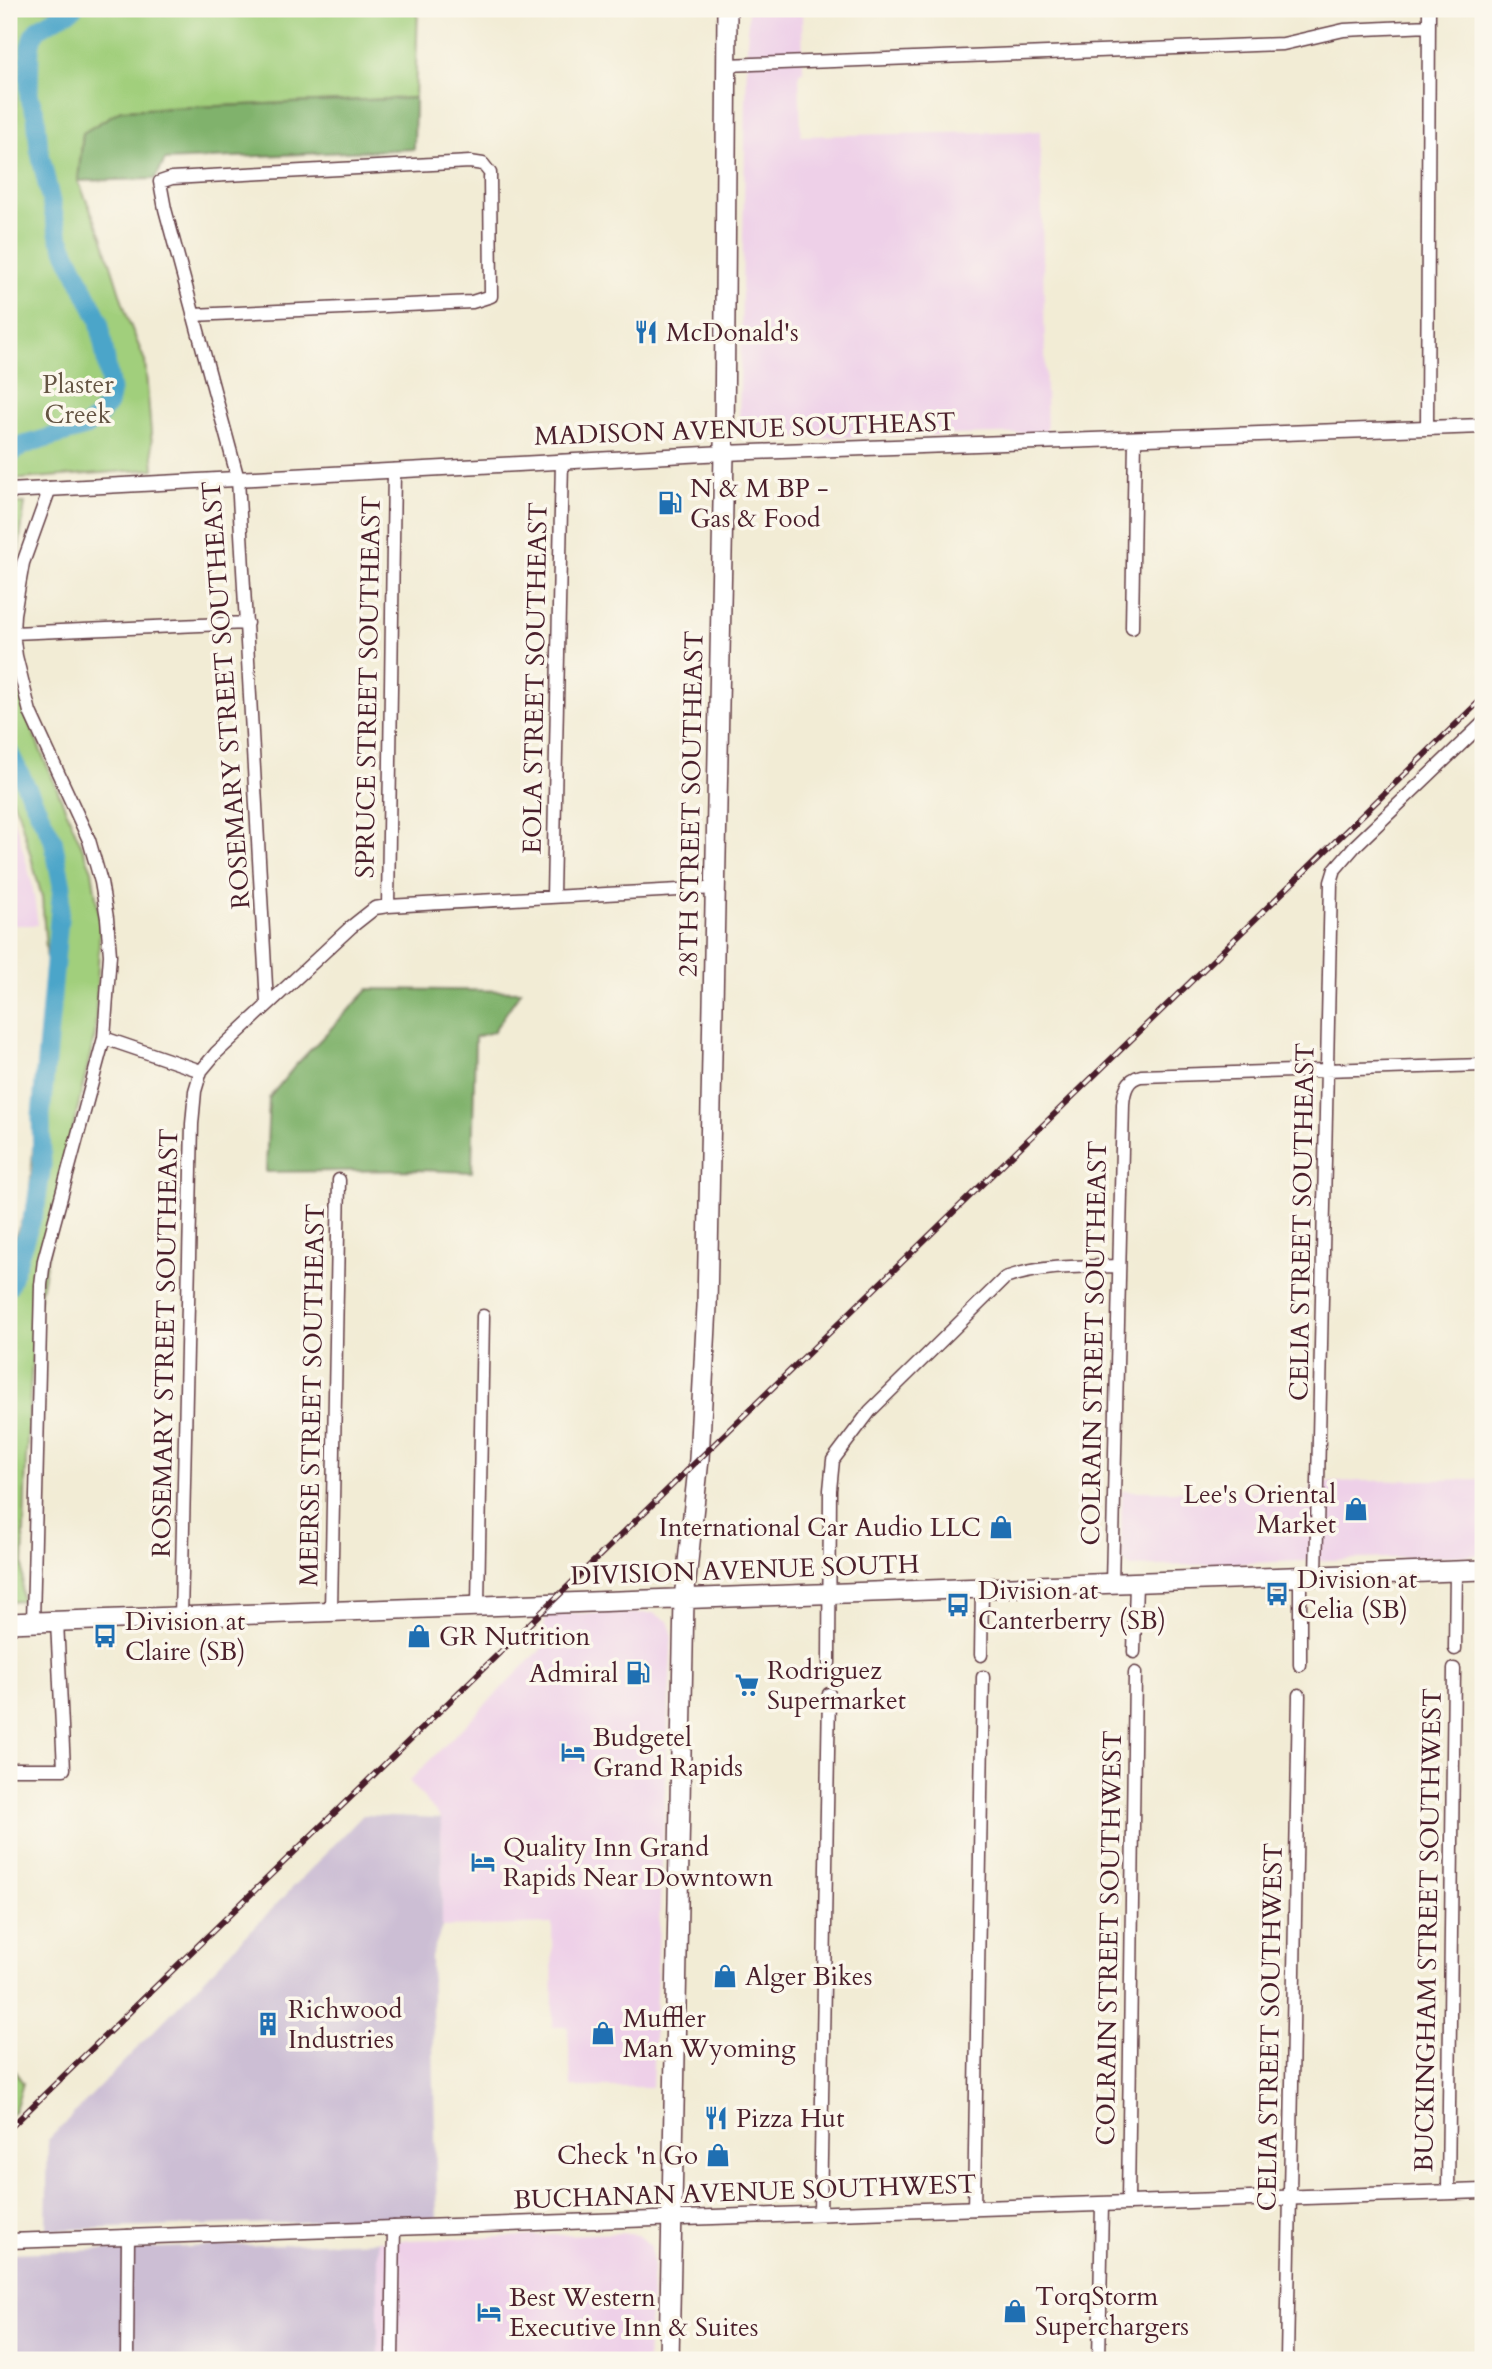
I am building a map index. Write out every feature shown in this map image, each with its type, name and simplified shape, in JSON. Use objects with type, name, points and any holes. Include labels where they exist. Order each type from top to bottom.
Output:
[{"type":"main road","name":"28TH STREET SOUTHEAST","points":[[669,2360],[684,1599],[704,1385],[724,453],[727,9]]},
{"type":"main road","name":"DIVISION AVENUE SOUTH","points":[[9,1623],[1483,1570]]},
{"type":"street","points":[[1427,428],[1429,9]]},
{"type":"street","points":[[727,65],[1283,44],[1344,30],[1430,26]]},
{"type":"street","name":"ROSEMARY STREET SOUTHEAST","points":[[193,316],[472,302],[491,296],[490,173],[483,164],[470,162],[172,178],[160,182],[193,316],[238,479],[267,1004]]},
{"type":"street","name":"MADISON AVENUE SOUTHEAST","points":[[15,491],[724,453],[1483,426]]},
{"type":"street","points":[[1132,628],[1135,438]]},
{"type":"street","name":"EOLA STREET SOUTHEAST","points":[[553,896],[562,461]]},
{"type":"street","name":"SPRUCE STREET SOUTHEAST","points":[[387,906],[394,470]]},
{"type":"street","points":[[33,1622],[41,1285],[44,1260],[104,1038],[110,955],[107,918],[89,840],[30,712],[20,679],[13,633],[23,563],[50,488]]},
{"type":"street","points":[[13,633],[247,623]]},
{"type":"street","name":"CELIA STREET SOUTHEAST","points":[[1308,1577],[1327,1070],[1331,882],[1335,869],[1355,846],[1483,723]]},
{"type":"street","points":[[104,1038],[201,1071],[267,1004],[375,908],[716,888]]},
{"type":"street","points":[[1327,1070],[1483,1065]]},
{"type":"street","name":"COLRAIN STREET SOUTHEAST","points":[[1112,1584],[1118,1266],[1123,1104],[1126,1087],[1130,1080],[1141,1076],[1327,1070]]},
{"type":"street","name":"ROSEMARY STREET SOUTHEAST","points":[[181,1617],[192,1124],[195,1091],[201,1071]]},
{"type":"street","name":"MEERSE STREET SOUTHEAST","points":[[331,1610],[339,1180]]},
{"type":"street","points":[[829,1662],[830,1490],[833,1460],[870,1411],[1005,1278],[1027,1270],[1053,1267],[1118,1266]]},
{"type":"street","points":[[478,1605],[483,1316]]},
{"type":"street","points":[[1455,1649],[1456,1571]]},
{"type":"street","points":[[1300,1665],[1308,1577]]},
{"type":"street","points":[[1134,1652],[1136,1583]]},
{"type":"street","points":[[981,1655],[982,1588]]},
{"type":"street","points":[[9,1769],[64,1769],[57,1621]]},
{"type":"street","name":"BUCKINGHAM STREET SOUTHWEST","points":[[1448,2192],[1454,1669]]},
{"type":"street","name":"COLRAIN STREET SOUTHWEST","points":[[1128,2203],[1135,1673]]},
{"type":"street","points":[[974,2209],[983,1676]]},
{"type":"street","points":[[820,2214],[829,1694]]},
{"type":"street","name":"CELIA STREET SOUTHWEST","points":[[1287,2360],[1299,1695]]},
{"type":"street","name":"BUCHANAN AVENUE SOUTHWEST","points":[[9,2241],[1483,2191]]},
{"type":"street","points":[[1099,2360],[1102,2204]]},
{"type":"street","points":[[392,2360],[394,2227]]},
{"type":"street","points":[[127,2360],[128,2236]]},
{"type":"shaded area","points":[[748,9],[802,9],[803,72],[799,73],[801,136],[1040,131],[1047,433],[750,439],[739,428]]},
{"type":"shaded area","points":[[9,811],[17,828],[32,883],[38,925],[9,925]]},
{"type":"shaded area","points":[[1483,1479],[1483,1555],[1129,1567],[1121,1558],[1122,1491],[1311,1491],[1312,1482]]},
{"type":"shaded area","points":[[653,1613],[668,1621],[672,1633],[652,2087],[571,2087],[568,2027],[553,2027],[552,1924],[442,1927],[441,1818],[409,1781],[541,1649],[546,1614]]},
{"type":"shaded area","points":[[363,1815],[441,1818],[442,1927],[431,1957],[437,2218],[46,2230],[48,2140]]},
{"type":"shaded area","points":[[620,2233],[638,2235],[651,2246],[653,2269],[647,2360],[378,2360],[378,2241]]},
{"type":"shaded area","points":[[378,2241],[378,2360],[9,2360],[9,2253]]},
{"type":"green space","name":"Plaster Creek","points":[[17,9],[418,9],[415,98],[121,110],[83,133],[78,181],[102,236],[129,322],[145,361],[154,469],[9,480],[9,263],[15,151]]},
{"type":"green space","points":[[415,98],[414,149],[165,160],[155,179],[78,181],[83,133],[121,110]]},
{"type":"green space","name":"Plaster Creek","points":[[9,503],[25,503],[11,608],[10,640],[19,693],[33,733],[92,870],[100,923],[95,1035],[68,1149],[34,1328],[26,1460],[22,1601],[9,1602],[9,1249],[29,1205],[48,976],[42,897],[19,814],[9,793]]},
{"type":"green space","points":[[369,989],[521,991],[493,1032],[475,1037],[472,1172],[266,1172],[269,1098],[295,1066]]},
{"type":"green space","points":[[9,2063],[23,2083],[15,2110],[9,2117]]},
{"type":"waterway","name":"Plaster Creek","points":[[9,455],[24,445],[86,427],[108,404],[111,390],[99,320],[59,237],[39,149],[36,115],[29,97],[30,47],[33,36],[39,28],[73,9]]},
{"type":"waterway","name":"Plaster Creek","points":[[9,752],[53,840],[62,886],[41,1116],[42,1165],[36,1206],[9,1286]]},
{"type":"railway","points":[[9,2129],[1483,698]]},
{"type":"place","name":"McDonald's","points":[[646,332]]},
{"type":"place","name":"N & M BP - Gas & Food","points":[[670,503]]},
{"type":"place","name":"Lee's Oriental Market","points":[[1356,1509]]},
{"type":"place","name":"International Car Audio LLC","points":[[1001,1527]]},
{"type":"place","name":"Division at Celia (SB)","points":[[1277,1594]]},
{"type":"place","name":"Division at Canterberry (SB)","points":[[958,1605]]},
{"type":"place","name":"Division at Claire (SB)","points":[[105,1636]]},
{"type":"place","name":"GR Nutrition","points":[[419,1636]]},
{"type":"place","name":"Admiral","points":[[638,1673]]},
{"type":"place","name":"Rodriguez Supermarket","points":[[747,1685]]},
{"type":"place","name":"Budgetel Grand Rapids","points":[[573,1752]]},
{"type":"place","name":"Quality Inn Grand Rapids Near Downtown","points":[[483,1862]]},
{"type":"place","name":"Alger Bikes","points":[[725,1976]]},
{"type":"place","name":"Richwood Industries","points":[[268,2024]]},
{"type":"place","name":"Muffler Man Wyoming","points":[[603,2033]]},
{"type":"place","name":"Pizza Hut","points":[[716,2118]]},
{"type":"place","name":"Check 'n Go","points":[[718,2155]]},
{"type":"place","name":"TorqStorm Superchargers","points":[[1015,2311]]},
{"type":"place","name":"Best Western Executive Inn & Suites","points":[[489,2312]]}]
